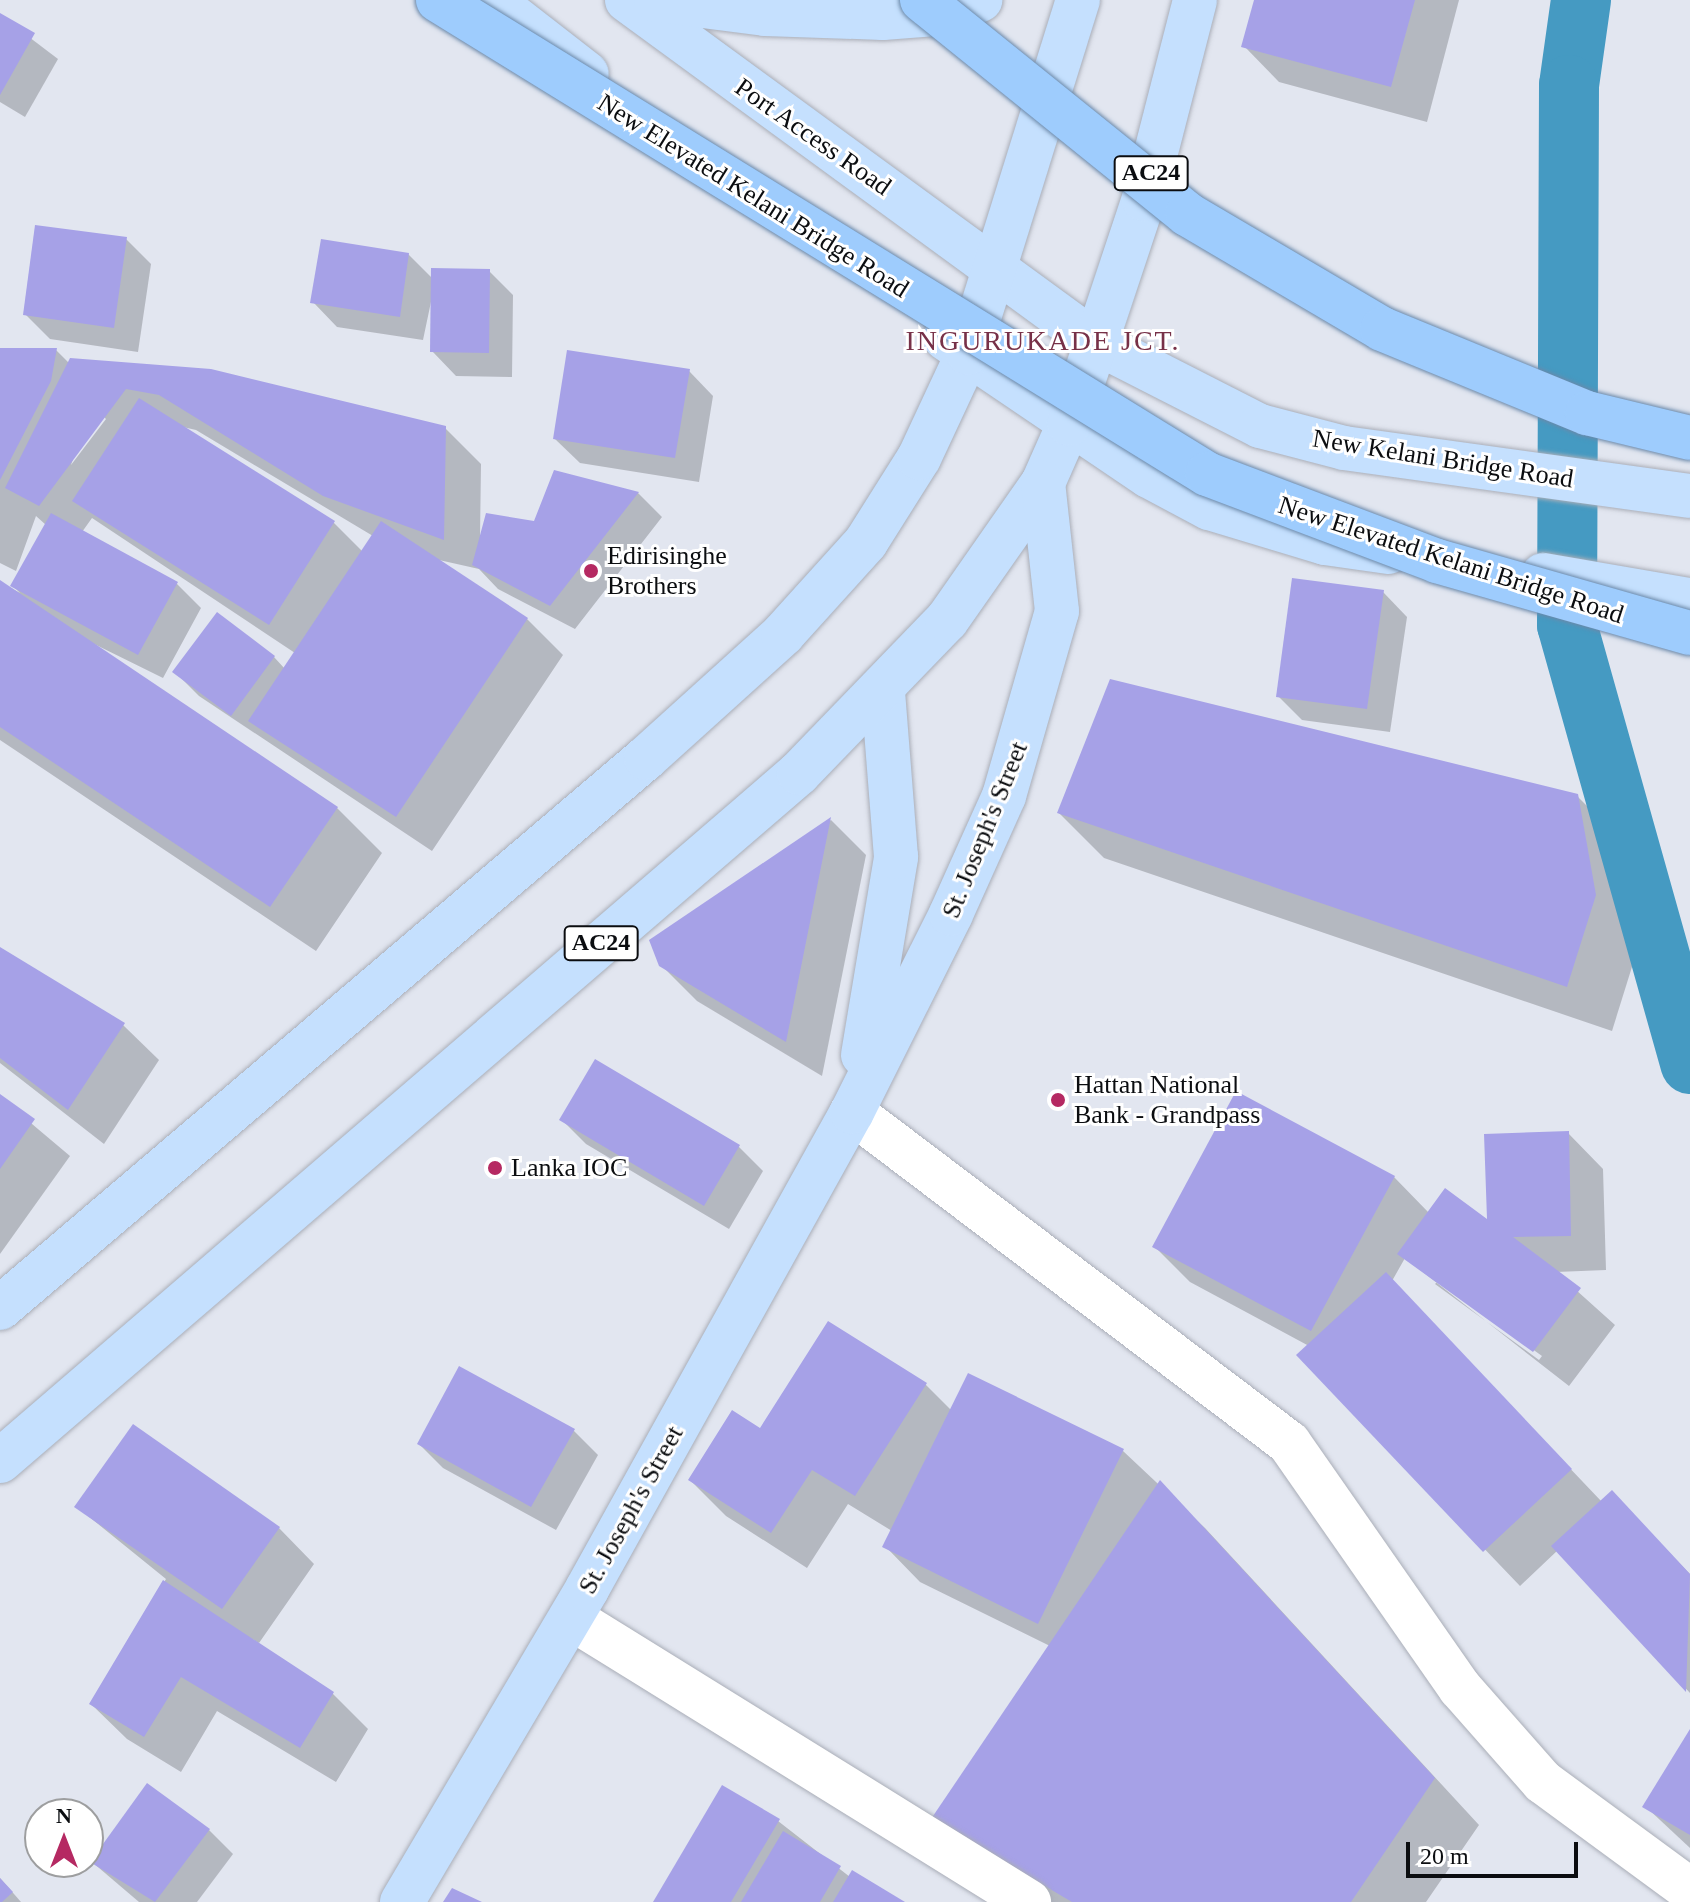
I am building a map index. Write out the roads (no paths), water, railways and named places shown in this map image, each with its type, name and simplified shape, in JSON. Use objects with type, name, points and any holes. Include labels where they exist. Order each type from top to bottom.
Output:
[{"type":"highway","name":"New Elevated Kelani Bridge Road","points":[[438,0],[1207,474],[1437,561],[1685,610]]},
{"type":"highway","points":[[922,0],[1187,214],[1382,329],[1587,413],[1690,438]]},
{"type":"main road","points":[[492,0],[888,301],[1069,424],[1197,501],[1259,525],[1325,543],[1497,567],[1685,610]]},
{"type":"main road","name":"Port Access Road","points":[[627,0],[998,275]]},
{"type":"main road","points":[[656,0],[765,14],[883,18],[948,13],[980,0]]},
{"type":"main road","points":[[0,1308],[783,634],[866,542],[919,458],[968,353],[998,275],[1078,0]]},
{"type":"main road","name":"AC24","points":[[0,1461],[883,692],[996,558],[1043,483],[1069,424],[1144,199],[1195,0]]},
{"type":"main road","name":"New Kelani Bridge Road","points":[[998,275],[1095,342],[1260,426],[1344,448],[1674,494]]},
{"type":"main road","name":"St. Joseph's Street","points":[[402,1902],[571,1618],[852,1112],[999,809],[1036,699],[1057,611],[1043,483]]},
{"type":"main road","name":"St. Joseph's Street","points":[[852,1112],[896,857],[883,692]]},
{"type":"street","points":[[852,1112],[1289,1443],[1460,1688],[1543,1782],[1690,1890]]},
{"type":"street","points":[[571,1618],[1029,1902]]},
{"type":"waterway","points":[[1581,0],[1569,85],[1567,625],[1690,1064]]},
{"type":"place","name":"Edirisinghe Brothers","points":[[591,571]]},
{"type":"place","name":"Hattan National Bank - Grandpass","points":[[1058,1100]]},
{"type":"place","name":"Lanka IOC","points":[[495,1168]]},
{"type":"district","name":"INGURUKADE JCT.","points":[[1043,341]]}]
